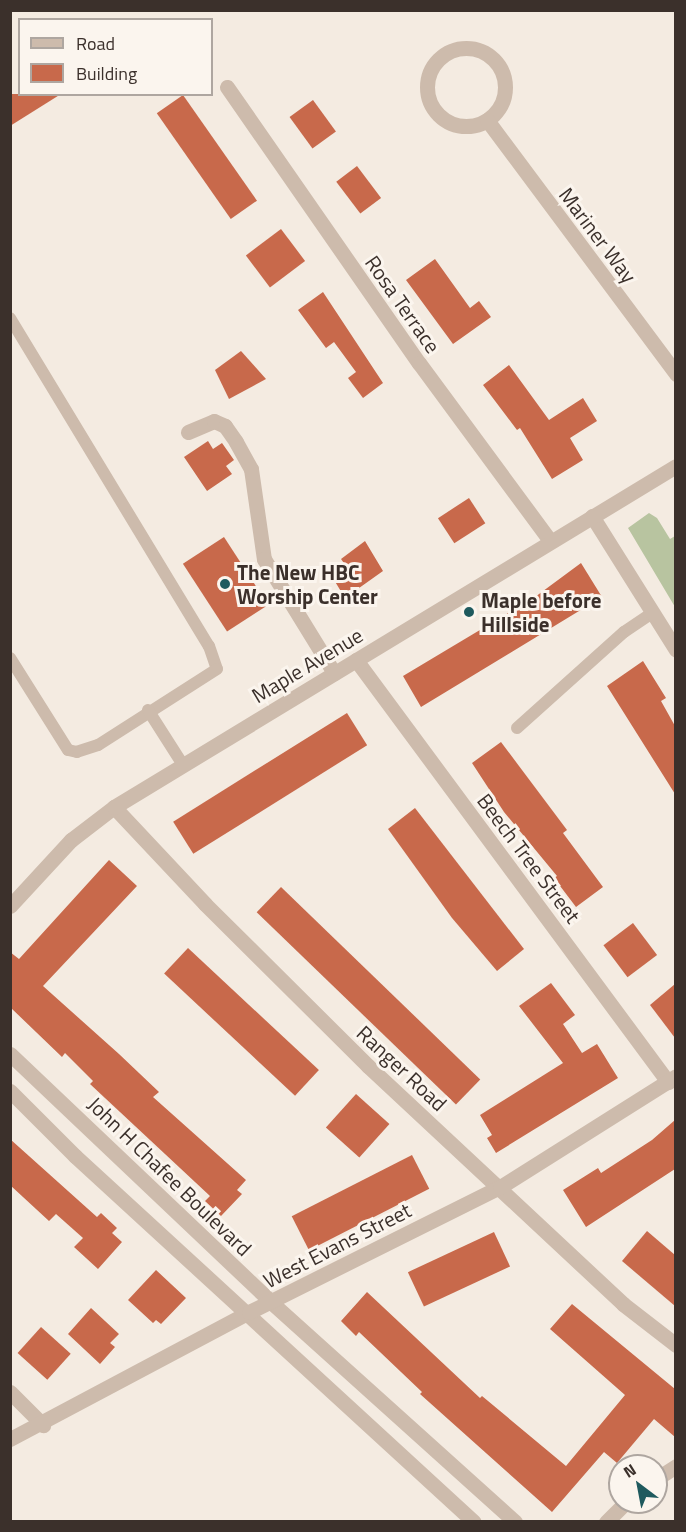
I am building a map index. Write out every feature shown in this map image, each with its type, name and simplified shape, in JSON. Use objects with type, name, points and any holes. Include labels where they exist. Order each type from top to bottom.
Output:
[{"type":"street","points":[[457,49],[480,51],[499,66],[505,84],[502,102],[487,120],[462,126],[439,116],[432,106],[428,81],[438,61],[447,54],[457,49]]},
{"type":"street","name":"Rosa Terrace","points":[[227,87],[419,363],[550,541]]},
{"type":"street","name":"Mariner Way","points":[[487,120],[675,374]]},
{"type":"street","points":[[188,432],[214,421],[225,426],[236,442],[251,469],[264,559],[334,673]]},
{"type":"street","name":"Maple Avenue","points":[[10,906],[71,840],[114,807],[675,466]]},
{"type":"street","points":[[591,516],[675,650]]},
{"type":"street","name":"Beech Tree Street","points":[[356,660],[672,1079]]},
{"type":"street","name":"Ranger Road","points":[[114,807],[196,895],[360,1058],[623,1304],[675,1345]]},
{"type":"street","name":"John H Chafee Boulevard","points":[[10,1054],[272,1303],[515,1521]]},
{"type":"street","name":"West Evans Street","points":[[10,1439],[43,1425],[249,1312],[272,1303],[500,1187],[672,1079]]},
{"type":"street","points":[[10,1091],[75,1156],[249,1312],[474,1521]]},
{"type":"street","points":[[10,1392],[43,1425]]},
{"type":"lane","points":[[10,318],[216,659],[217,669],[98,745],[77,752],[68,750],[10,657]]},
{"type":"lane","points":[[517,728],[624,632],[652,613]]},
{"type":"lane","points":[[148,711],[183,765]]},
{"type":"green space","points":[[649,513],[657,518],[670,539],[675,536],[675,607],[628,528]]},
{"type":"building","points":[[10,94],[58,96],[10,126]]},
{"type":"building","points":[[182,96],[257,201],[231,219],[157,113]]},
{"type":"building","points":[[313,100],[336,132],[312,149],[290,117]]},
{"type":"building","points":[[357,166],[381,198],[360,214],[336,182]]},
{"type":"building","points":[[281,229],[305,261],[270,287],[246,255]]},
{"type":"building","points":[[435,259],[470,308],[479,301],[491,317],[453,344],[406,280]]},
{"type":"building","points":[[323,292],[383,383],[363,398],[348,378],[356,372],[334,342],[326,348],[298,310]]},
{"type":"building","points":[[241,351],[266,379],[229,399],[215,370]]},
{"type":"building","points":[[509,365],[549,420],[583,398],[597,421],[570,438],[583,460],[552,479],[520,428],[517,430],[483,385]]},
{"type":"building","points":[[208,441],[213,449],[222,443],[234,460],[226,466],[232,474],[207,491],[184,457]]},
{"type":"building","points":[[469,498],[485,523],[454,543],[438,518]]},
{"type":"building","name":"The New HBC Worship Center","points":[[224,537],[268,605],[227,632],[183,564]]},
{"type":"building","points":[[365,541],[383,571],[345,598],[331,575],[346,566],[341,559]]},
{"type":"building","points":[[581,563],[602,597],[421,707],[403,676],[535,597]]},
{"type":"building","points":[[643,661],[666,698],[661,701],[675,726],[675,794],[607,686]]},
{"type":"building","points":[[347,713],[367,745],[193,854],[173,822]]},
{"type":"building","points":[[501,742],[567,830],[563,833],[603,887],[576,907],[554,878],[557,876],[504,812],[472,763]]},
{"type":"building","points":[[415,808],[524,949],[497,971],[452,918],[388,829]]},
{"type":"building","points":[[109,860],[137,886],[43,986],[159,1092],[153,1097],[246,1180],[237,1190],[242,1194],[221,1216],[205,1201],[210,1196],[90,1084],[93,1081],[65,1053],[62,1057],[10,1007],[10,952],[19,959]]},
{"type":"building","points":[[281,887],[480,1079],[456,1105],[257,912]]},
{"type":"building","points":[[633,923],[657,955],[628,977],[603,945]]},
{"type":"building","points":[[188,948],[319,1070],[295,1096],[164,974]]},
{"type":"building","points":[[551,983],[575,1015],[563,1024],[582,1053],[597,1044],[618,1078],[496,1153],[487,1138],[492,1135],[480,1115],[563,1063],[519,1006]]},
{"type":"building","points":[[675,984],[675,1038],[650,1005]]},
{"type":"building","points":[[356,1094],[389,1124],[359,1158],[326,1127]]},
{"type":"building","points":[[675,1120],[675,1169],[586,1227],[563,1190],[598,1168],[601,1173],[652,1140]]},
{"type":"building","points":[[10,1139],[97,1217],[101,1213],[117,1228],[112,1233],[122,1242],[98,1269],[74,1247],[83,1238],[56,1214],[49,1221],[10,1185]]},
{"type":"building","points":[[412,1155],[429,1189],[309,1250],[292,1216]]},
{"type":"building","points":[[647,1231],[675,1255],[675,1306],[622,1261]]},
{"type":"building","points":[[494,1232],[510,1266],[424,1307],[408,1272]]},
{"type":"building","points":[[156,1270],[186,1298],[161,1324],[156,1320],[153,1323],[128,1300]]},
{"type":"building","points":[[367,1292],[480,1398],[482,1396],[566,1466],[625,1395],[550,1329],[572,1304],[675,1389],[675,1437],[654,1419],[625,1454],[608,1455],[604,1452],[552,1512],[420,1394],[422,1392],[359,1332],[356,1336],[341,1321]]},
{"type":"building","points":[[91,1308],[119,1334],[110,1343],[115,1347],[100,1364],[68,1334]]},
{"type":"building","points":[[41,1327],[71,1354],[47,1380],[18,1353]]},
{"type":"place","name":"The New HBC Worship Center","points":[[225,584]]},
{"type":"place","name":"Maple before Hillside","points":[[469,612]]}]
